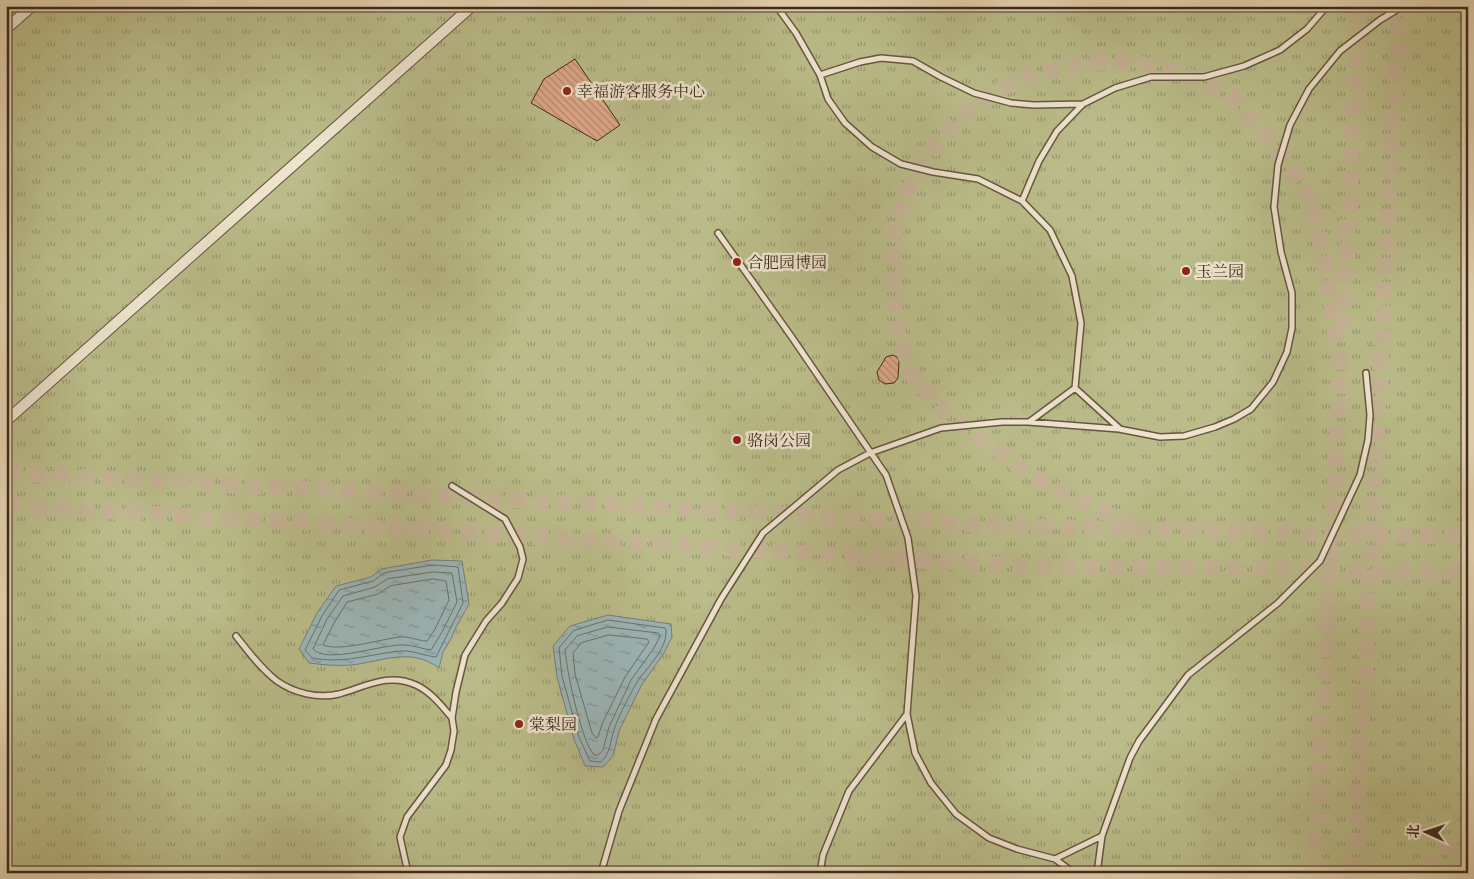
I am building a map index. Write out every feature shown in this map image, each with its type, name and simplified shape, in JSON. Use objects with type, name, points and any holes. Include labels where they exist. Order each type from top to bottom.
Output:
[{"type":"street","points":[[6,29],[32,6]]},
{"type":"street","points":[[6,422],[472,6]]},
{"type":"lane","points":[[774,6],[796,33],[820,75],[828,99],[845,123],[872,147],[901,164],[933,172],[978,179],[1022,201],[1050,230],[1072,276],[1080,323],[1075,388],[1028,422]]},
{"type":"lane","points":[[1022,201],[1039,161],[1057,130],[1083,104],[1115,88],[1151,77],[1204,77],[1244,66],[1280,50],[1307,29],[1327,6]]},
{"type":"lane","points":[[602,873],[619,811],[656,718],[722,598],[763,533],[838,470],[870,452],[941,428],[1002,422],[1028,422],[1119,429],[1160,437],[1184,436],[1215,427],[1234,419],[1250,409],[1273,382],[1287,352],[1292,328],[1292,293],[1281,252],[1274,207],[1278,165],[1290,125],[1309,89],[1340,51],[1380,20],[1403,6]]},
{"type":"lane","points":[[820,75],[860,62],[881,58],[905,60],[913,61],[974,93],[1012,103],[1083,104]]},
{"type":"lane","points":[[718,233],[886,475],[908,538],[916,596],[907,714],[915,753],[930,783],[956,814],[989,838],[1017,849],[1055,859],[1074,873]]},
{"type":"lane","points":[[1097,873],[1102,836],[1138,741],[1188,675],[1278,604],[1320,561],[1360,475],[1368,440],[1370,415],[1366,373]]},
{"type":"lane","points":[[1075,388],[1119,429]]},
{"type":"lane","points":[[408,873],[400,837],[408,817],[446,765],[454,731],[452,718],[456,692],[465,655],[486,621],[502,603],[518,578],[522,559],[520,547],[505,519],[452,486]]},
{"type":"lane","points":[[236,636],[272,677],[293,690],[305,694],[325,696],[385,679],[404,680],[432,694],[452,718]]},
{"type":"lane","points":[[820,873],[823,855],[849,791],[907,714]]},
{"type":"lane","points":[[1055,859],[1102,836]]},
{"type":"green space","name":"合肥园博园","points":[[6,6],[1468,6],[1468,873],[6,873]]},
{"type":"water","points":[[432,560],[462,561],[469,604],[443,652],[439,668],[418,658],[407,657],[352,665],[309,663],[299,649],[317,613],[336,586],[371,577],[382,569]]},
{"type":"water","points":[[608,615],[671,624],[672,637],[664,653],[641,686],[619,731],[613,756],[603,767],[585,766],[574,739],[557,677],[553,646],[570,626]]},
{"type":"building","name":"幸福游客服务中心","points":[[575,59],[620,125],[597,141],[531,103],[544,79]]},
{"type":"building","points":[[893,355],[899,361],[898,378],[894,383],[885,384],[879,380],[877,372],[886,357]]},
{"type":"tunnel","points":[[1342,331],[1360,6]]},
{"type":"tunnel","points":[[1354,873],[1399,6]]},
{"type":"tunnel","points":[[1134,526],[1049,487],[948,416],[912,375],[897,331],[891,267],[897,220],[911,185],[930,151],[958,118],[994,91],[1037,72],[1097,62],[1135,63],[1176,70],[1234,98],[1274,144],[1312,202],[1328,280],[1340,374]]},
{"type":"tunnel","points":[[1314,873],[1341,363]]},
{"type":"tunnel","points":[[6,473],[1003,526],[1468,537]]},
{"type":"tunnel","points":[[6,505],[1001,565],[1468,573]]},
{"type":"tunnel","points":[[1430,873],[1468,829]]},
{"type":"place","name":"幸福游客服务中心","points":[[567,91]]},
{"type":"place","name":"合肥园博园","points":[[737,262]]},
{"type":"place","name":"玉兰园","points":[[1186,271]]},
{"type":"place","name":"骆岗公园","points":[[737,440]]},
{"type":"place","name":"棠梨园","points":[[519,724]]}]
